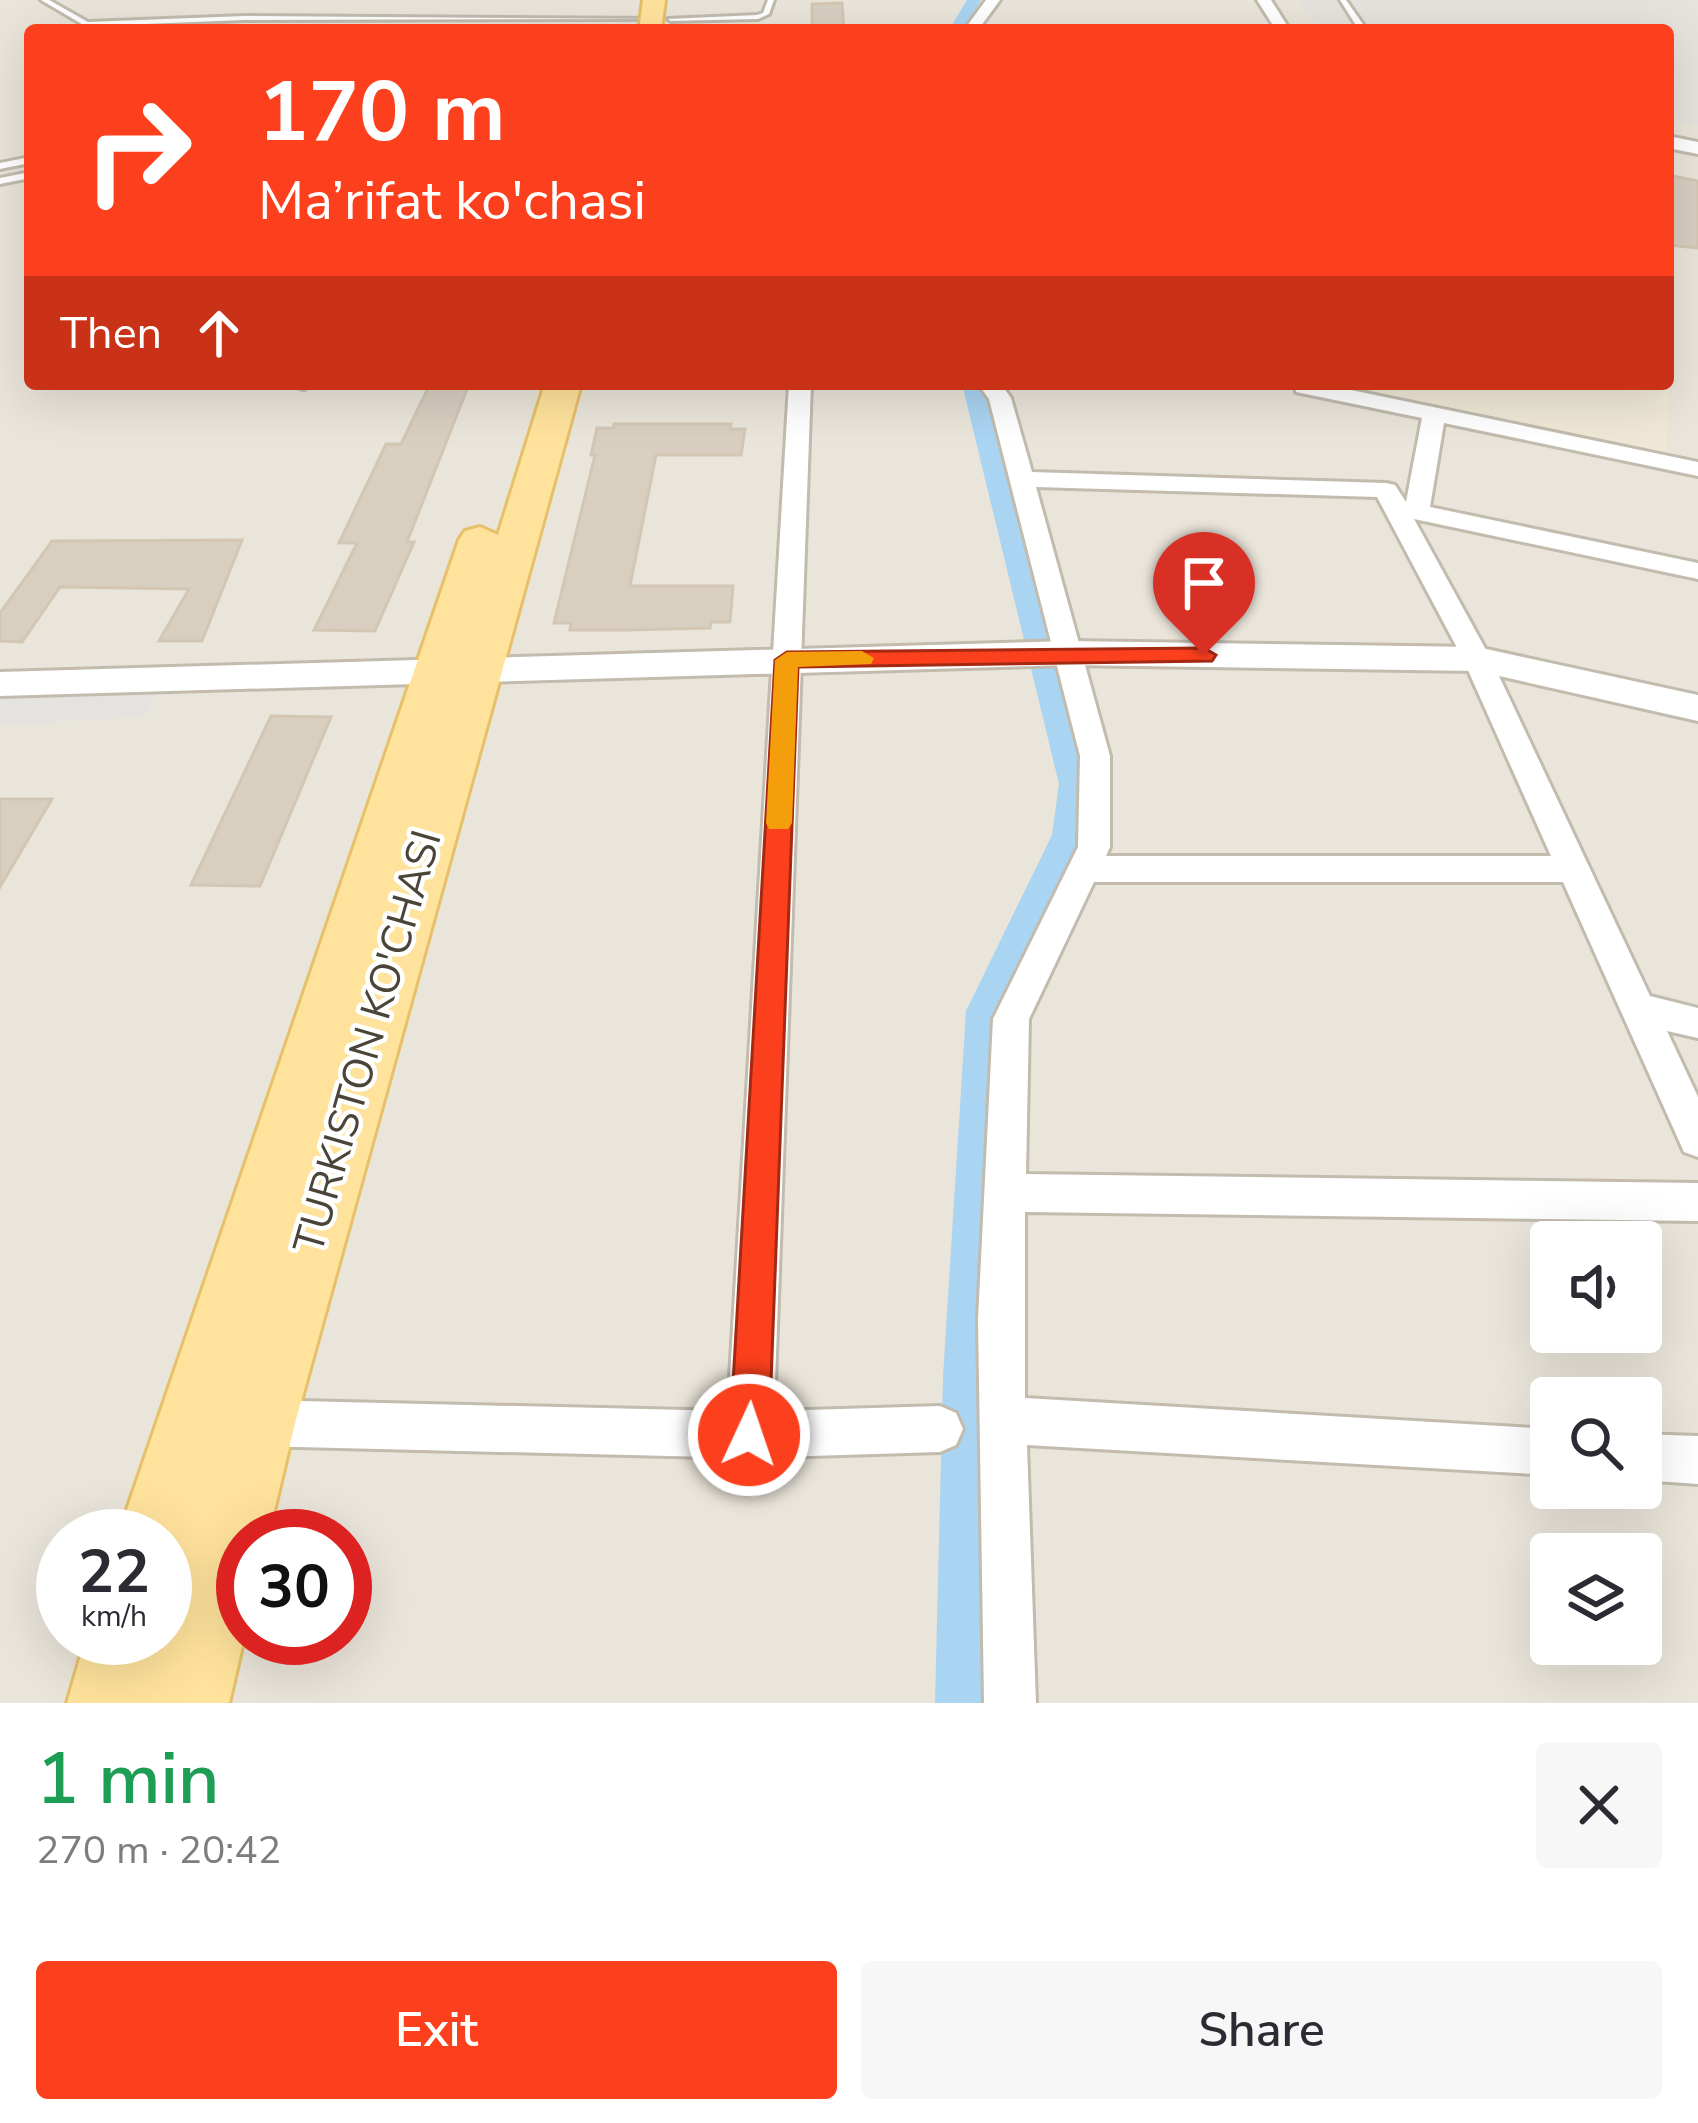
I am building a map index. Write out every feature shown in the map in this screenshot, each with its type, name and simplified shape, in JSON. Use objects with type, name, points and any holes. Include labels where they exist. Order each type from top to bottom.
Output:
[{"type":"main road","name":"TURKISTON KO'CHASI","points":[[186,1703],[530,390]]},
{"type":"main road","name":"TURKISTON KO'CHASI","points":[[167,1509],[457,671],[561,390]]},
{"type":"main road","points":[[110,1703],[121,1665]]},
{"type":"street","points":[[749,1435],[800,390]]},
{"type":"street","points":[[994,390],[1000,398],[1095,756],[1094,847],[1011,1019],[1002,1420],[1010,1703]]},
{"type":"street","points":[[1314,390],[1698,469]]},
{"type":"street","points":[[1406,509],[1435,414]]},
{"type":"street","points":[[1022,479],[1386,490],[1406,509],[1698,1139]]},
{"type":"street","points":[[1406,509],[1698,571]]},
{"type":"street","points":[[0,684],[1068,653],[1477,658],[1698,708]]},
{"type":"street","points":[[1084,868],[1573,868]]},
{"type":"street","points":[[1637,1008],[1698,1023]]},
{"type":"street","points":[[1005,1193],[1698,1202]]},
{"type":"street","points":[[1002,1420],[1530,1451]]},
{"type":"street","points":[[256,1423],[749,1435],[940,1429]]},
{"type":"street","points":[[1662,1458],[1698,1460]]},
{"type":"lane","points":[[44,0],[87,24]]},
{"type":"lane","points":[[566,24],[758,17],[766,14],[769,1]]},
{"type":"lane","points":[[284,24],[288,20]]},
{"type":"lane","points":[[176,24],[288,20],[529,24]]},
{"type":"lane","points":[[355,24],[358,20]]},
{"type":"lane","points":[[449,24],[451,20]]},
{"type":"shaded area","points":[[0,0],[1698,0],[1698,1703],[0,1703]]},
{"type":"shaded area","points":[[1297,0],[1698,0],[1698,125],[1684,124],[1674,109],[1674,24],[1315,24]]},
{"type":"shaded area","points":[[1371,390],[1668,390],[1666,455],[1369,395]]},
{"type":"shaded area","points":[[156,687],[147,716],[0,726],[0,695]]},
{"type":"building","points":[[842,3],[844,24],[812,24],[812,4]]},
{"type":"building","points":[[1674,176],[1698,181],[1698,248],[1674,246]]},
{"type":"building","points":[[427,390],[467,390],[407,542],[414,542],[375,631],[314,630],[357,543],[339,543],[386,444],[401,444]]},
{"type":"building","points":[[614,424],[731,424],[730,429],[745,429],[741,455],[656,455],[630,586],[733,586],[730,622],[711,622],[710,628],[626,630],[570,630],[571,623],[554,623],[595,455],[591,455],[597,428],[613,428]]},
{"type":"building","points":[[242,540],[202,641],[159,641],[189,589],[60,587],[22,642],[0,641],[0,613],[52,541]]},
{"type":"building","points":[[271,716],[331,717],[260,886],[191,885]]},
{"type":"building","points":[[0,799],[52,799],[0,887]]},
{"type":"waterway","points":[[960,24],[974,0]]},
{"type":"waterway","points":[[964,1703],[968,1377],[986,1011],[1070,835],[1076,784],[976,390]]},
{"type":"slow traffic","points":[[779,823],[787,660],[862,658]]},
{"type":"route","points":[[749,1435],[787,660],[1068,653],[1204,655]]}]
